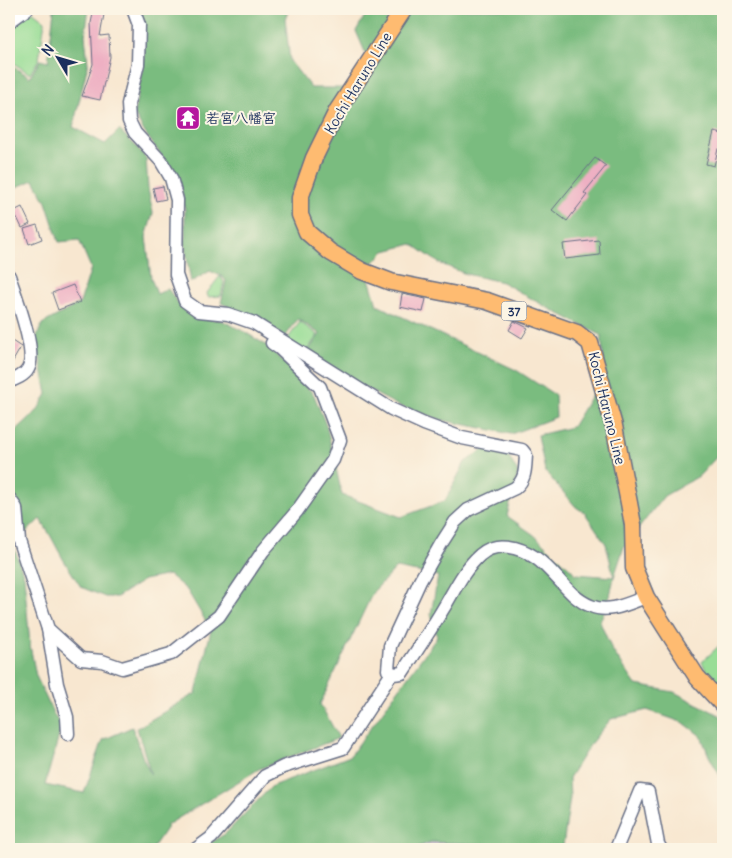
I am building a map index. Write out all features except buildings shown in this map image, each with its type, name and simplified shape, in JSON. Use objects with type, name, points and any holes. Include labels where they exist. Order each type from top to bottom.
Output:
[{"type":"main road","name":"Kochi Haruno Line","points":[[404,9],[337,111],[314,158],[300,198],[300,215],[307,232],[330,252],[362,271],[391,282],[487,301],[577,334],[590,343],[614,426],[630,503],[633,525],[634,568],[646,597],[697,677],[723,705]]},
{"type":"street","points":[[9,22],[27,9]]},
{"type":"street","points":[[133,9],[139,25],[138,64],[128,104],[129,121],[135,134],[161,161],[172,178],[177,200],[176,276],[186,301],[200,311],[228,314],[254,323],[391,410],[462,438],[522,450],[526,455],[525,477],[521,483],[515,488],[468,510],[455,522],[420,581],[390,646],[388,670],[392,673],[402,673],[421,646],[459,582],[480,554],[497,546],[515,548],[537,558],[573,594],[591,606],[610,609],[646,597]]},
{"type":"street","points":[[9,276],[21,312],[31,355],[28,370],[14,380],[9,381]]},
{"type":"street","points":[[48,629],[82,658],[102,661],[122,668],[171,654],[219,616],[262,551],[297,511],[333,460],[340,440],[320,387],[279,348],[228,314]]},
{"type":"street","points":[[9,498],[16,508],[19,541],[48,629],[57,684],[67,717],[68,734]]},
{"type":"street","points":[[196,849],[211,838],[265,776],[283,766],[343,748],[392,673]]},
{"type":"street","points":[[616,849],[640,791],[648,792],[658,844],[661,849]]},
{"type":"shaded area","points":[[430,842],[505,845],[519,849],[413,849]]},
{"type":"green space","points":[[54,9],[89,9],[85,35],[88,64],[73,127],[105,144],[119,130],[146,158],[148,189],[153,213],[146,237],[151,278],[157,294],[168,289],[181,307],[193,318],[221,320],[243,331],[266,345],[295,373],[314,395],[327,428],[342,495],[401,517],[445,501],[465,462],[486,448],[505,450],[518,473],[507,516],[534,535],[576,574],[614,577],[610,596],[600,622],[612,650],[636,685],[674,692],[723,717],[723,781],[709,756],[701,736],[684,723],[647,710],[611,719],[591,743],[569,778],[570,798],[564,849],[519,849],[505,845],[431,842],[413,849],[200,849],[225,834],[272,786],[350,756],[437,637],[431,614],[438,576],[396,568],[373,592],[320,704],[339,738],[259,769],[167,825],[152,849],[9,849],[9,437],[37,411],[47,394],[36,339],[42,324],[80,303],[91,268],[79,240],[59,242],[46,202],[34,180],[9,190],[9,64],[30,77],[40,60],[48,62]],"holes":[[[40,519],[81,587],[105,597],[117,597],[144,580],[169,575],[187,590],[211,630],[196,693],[137,728],[151,775],[132,727],[103,740],[84,793],[45,785],[62,725],[55,717],[36,676],[30,645],[24,576],[13,545]]]},
{"type":"green space","points":[[138,9],[291,9],[285,18],[290,61],[311,88],[344,88],[371,66],[356,31],[369,9],[723,9],[723,450],[699,476],[664,496],[624,547],[614,577],[606,544],[585,513],[576,507],[545,471],[538,435],[572,427],[605,373],[601,335],[502,282],[466,274],[439,263],[412,244],[385,251],[371,265],[368,275],[377,305],[516,370],[555,395],[556,417],[511,434],[442,420],[399,406],[306,354],[320,334],[298,319],[285,337],[257,320],[221,303],[226,281],[223,277],[210,271],[191,282],[185,247],[185,210],[180,181],[145,133],[134,114],[144,61],[144,24]]},
{"type":"green space","points":[[32,11],[45,21],[39,59],[30,74],[9,60],[9,30]]},
{"type":"green space","points":[[220,276],[224,282],[221,296],[208,297],[207,293]]},
{"type":"green space","points":[[300,322],[318,335],[305,353],[286,341]]},
{"type":"green space","points":[[723,642],[723,681],[710,679],[702,662]]},
{"type":"place","name":"若宮八幡宮","points":[[188,118]]}]
